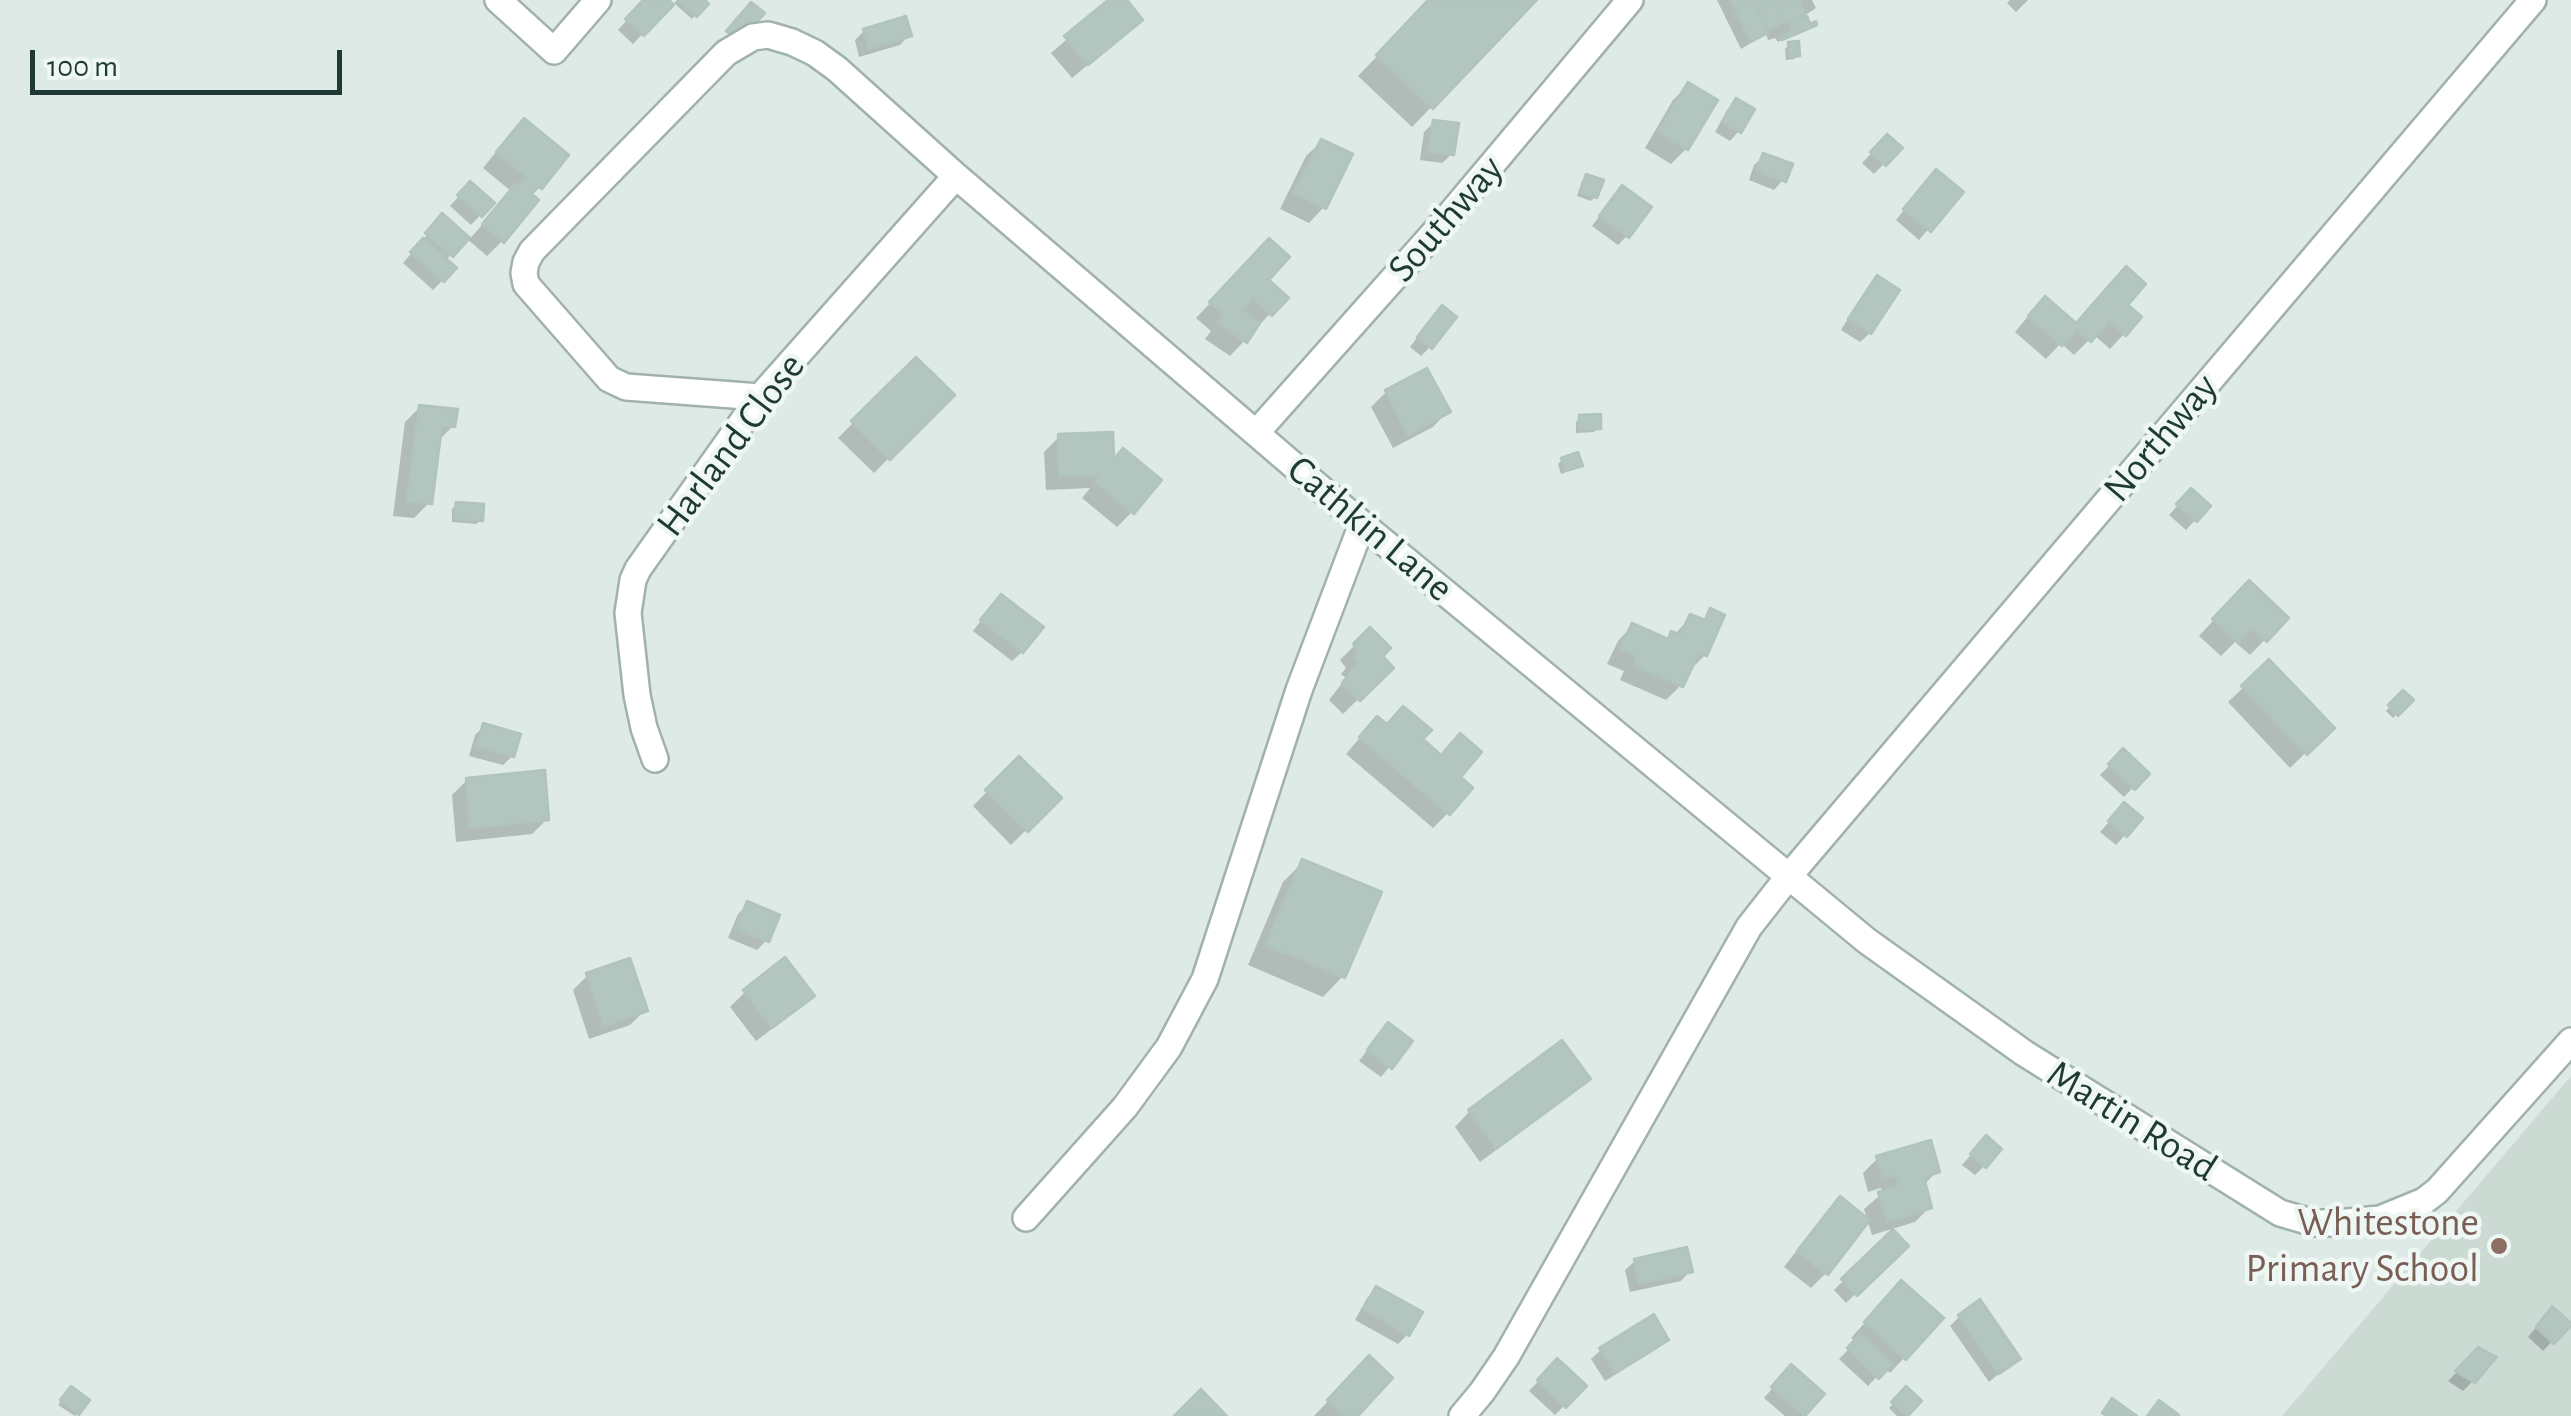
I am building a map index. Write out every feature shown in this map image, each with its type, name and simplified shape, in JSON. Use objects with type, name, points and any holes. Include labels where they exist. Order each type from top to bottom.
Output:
[{"type":"street","points":[[498,0],[554,51],[598,0]]},
{"type":"street","name":"Southway","points":[[1256,433],[1442,224],[1630,0]]},
{"type":"street","name":"Northway","points":[[1462,1416],[1506,1357],[1749,927],[2533,0]]},
{"type":"street","name":"Cathkin Lane","points":[[760,397],[626,387],[609,379],[526,284],[524,273],[532,251],[726,52],[753,37],[768,35],[815,52],[838,69],[956,176],[1362,524],[1790,876]]},
{"type":"street","name":"Harland Close","points":[[656,759],[637,695],[628,614],[632,580],[760,397],[956,176]]},
{"type":"street","points":[[1026,1218],[1125,1108],[1169,1047],[1205,979],[1299,690],[1362,524]]},
{"type":"street","name":"Martin Road","points":[[1790,876],[1868,940],[2024,1053],[2280,1213],[2314,1223],[2380,1218],[2424,1201],[2571,1042]]},
{"type":"shaded area","name":"Whitestone Primary School","points":[[2571,1076],[2571,1416],[2282,1416]]},
{"type":"building","points":[[643,0],[669,0],[674,5],[644,36],[625,19]]},
{"type":"building","points":[[679,0],[705,0],[709,4],[697,17]]},
{"type":"building","points":[[1108,0],[1127,0],[1143,20],[1088,65],[1064,36]]},
{"type":"building","points":[[1428,0],[1537,0],[1433,109],[1376,55]]},
{"type":"building","points":[[1731,0],[1752,0],[1768,33],[1751,42]]},
{"type":"building","points":[[1755,0],[1775,0],[1785,22],[1769,30]]},
{"type":"building","points":[[1777,0],[1799,0],[1805,15],[1788,23]]},
{"type":"building","points":[[751,2],[765,13],[740,42],[726,31]]},
{"type":"building","points":[[906,16],[912,36],[869,49],[863,29]]},
{"type":"building","points":[[1807,16],[1810,24],[1816,21],[1817,25],[1782,40],[1780,37],[1793,31],[1790,23]]},
{"type":"building","points":[[1799,41],[1800,56],[1789,57],[1788,42]]},
{"type":"building","points":[[1688,82],[1718,100],[1688,150],[1658,132]]},
{"type":"building","points":[[1736,98],[1755,109],[1741,133],[1722,122]]},
{"type":"building","points":[[524,118],[569,155],[542,189],[538,186],[532,194],[539,200],[504,243],[482,224],[517,182],[520,185],[527,177],[496,152]]},
{"type":"building","points":[[1433,120],[1459,123],[1454,155],[1428,152]]},
{"type":"building","points":[[1887,134],[1903,148],[1886,166],[1870,152]]},
{"type":"building","points":[[1321,139],[1353,154],[1326,209],[1293,193]]},
{"type":"building","points":[[1763,153],[1793,164],[1786,182],[1756,170]]},
{"type":"building","points":[[1936,169],[1964,192],[1931,232],[1903,209]]},
{"type":"building","points":[[1586,174],[1604,180],[1597,198],[1580,192]]},
{"type":"building","points":[[470,181],[495,203],[482,217],[457,195]]},
{"type":"building","points":[[1622,185],[1652,207],[1629,238],[1599,216]]},
{"type":"building","points":[[442,213],[470,238],[453,257],[425,233]]},
{"type":"building","points":[[423,238],[457,268],[444,282],[410,252]]},
{"type":"building","points":[[1269,238],[1290,257],[1269,280],[1289,298],[1272,316],[1253,298],[1241,310],[1260,323],[1247,343],[1218,323],[1224,315],[1209,302]]},
{"type":"building","points":[[2126,266],[2146,284],[2128,305],[2142,317],[2126,336],[2109,321],[2091,342],[2077,330],[2062,346],[2028,316],[2045,296],[2076,323]]},
{"type":"building","points":[[1877,275],[1900,290],[1871,334],[1848,319]]},
{"type":"building","points":[[1442,305],[1457,317],[1432,349],[1417,337]]},
{"type":"building","points":[[916,357],[955,395],[890,460],[851,421]]},
{"type":"building","points":[[1427,368],[1451,412],[1408,435],[1385,390]]},
{"type":"building","points":[[419,405],[458,409],[455,427],[442,426],[432,504],[407,501]]},
{"type":"building","points":[[1601,414],[1601,429],[1579,430],[1579,415]]},
{"type":"building","points":[[1113,432],[1114,459],[1123,448],[1162,480],[1134,514],[1095,482],[1101,475],[1059,476],[1058,434]]},
{"type":"building","points":[[1578,452],[1583,466],[1565,471],[1561,458]]},
{"type":"building","points":[[2191,488],[2211,506],[2197,522],[2176,504]]},
{"type":"building","points":[[456,502],[484,504],[483,521],[454,519]]},
{"type":"building","points":[[2249,580],[2289,618],[2267,642],[2251,628],[2238,643],[2212,619]]},
{"type":"building","points":[[1001,594],[1044,627],[1023,653],[980,620]]},
{"type":"building","points":[[1710,608],[1725,615],[1707,656],[1699,653],[1683,687],[1634,665],[1637,656],[1620,649],[1632,623],[1668,639],[1671,631],[1680,635],[1690,614],[1705,620]]},
{"type":"building","points":[[1370,627],[1391,648],[1383,656],[1394,668],[1360,701],[1342,683],[1359,662],[1354,657],[1359,651],[1353,644]]},
{"type":"building","points":[[2269,659],[2335,728],[2307,755],[2241,686]]},
{"type":"building","points":[[2403,690],[2414,700],[2398,716],[2388,705]]},
{"type":"building","points":[[1403,706],[1432,730],[1423,739],[1441,755],[1460,733],[1482,752],[1461,777],[1473,788],[1450,815],[1359,737],[1377,716],[1387,724]]},
{"type":"building","points":[[483,723],[521,734],[514,757],[477,746]]},
{"type":"building","points":[[2123,748],[2150,774],[2135,790],[2108,764]]},
{"type":"building","points":[[1019,756],[1062,798],[1028,832],[985,790]]},
{"type":"building","points":[[545,770],[549,820],[470,828],[466,778]]},
{"type":"building","points":[[2124,802],[2143,818],[2127,837],[2108,821]]},
{"type":"building","points":[[1302,859],[1382,892],[1345,978],[1266,945]]},
{"type":"building","points":[[747,901],[780,915],[769,942],[736,928]]},
{"type":"building","points":[[785,957],[815,996],[772,1028],[743,990]]},
{"type":"building","points":[[630,958],[648,1011],[604,1026],[586,973]]},
{"type":"building","points":[[1388,1022],[1413,1041],[1392,1069],[1367,1050]]},
{"type":"building","points":[[1562,1040],[1591,1079],[1496,1149],[1468,1110]]},
{"type":"building","points":[[1986,1135],[2002,1149],[1986,1168],[1970,1154]]},
{"type":"building","points":[[1931,1140],[1940,1172],[1924,1177],[1932,1208],[1887,1222],[1878,1192],[1899,1186],[1896,1175],[1883,1178],[1876,1156]]},
{"type":"building","points":[[1840,1196],[1870,1220],[1828,1275],[1797,1251]]},
{"type":"building","points":[[1893,1229],[1909,1246],[1857,1296],[1841,1279]]},
{"type":"building","points":[[1687,1247],[1693,1272],[1639,1284],[1634,1259]]},
{"type":"building","points":[[1901,1280],[1944,1318],[1906,1360],[1864,1322]]},
{"type":"building","points":[[1376,1286],[1423,1312],[1409,1336],[1363,1309]]},
{"type":"building","points":[[1980,1299],[2021,1359],[1999,1374],[1958,1315]]},
{"type":"building","points":[[2552,1306],[2571,1323],[2554,1344],[2536,1327]]},
{"type":"building","points":[[1654,1314],[1669,1340],[1615,1373],[1599,1348]]},
{"type":"building","points":[[1860,1334],[1893,1364],[1879,1379],[1847,1348]]},
{"type":"building","points":[[2478,1347],[2497,1357],[2475,1383],[2455,1371]]},
{"type":"building","points":[[1369,1355],[1393,1378],[1358,1416],[1343,1416],[1327,1400]]},
{"type":"building","points":[[1557,1358],[1587,1386],[1566,1408],[1537,1380]]},
{"type":"building","points":[[1791,1364],[1825,1394],[1805,1416],[1771,1387]]},
{"type":"building","points":[[71,1386],[90,1400],[79,1415],[60,1400]]},
{"type":"building","points":[[1906,1386],[1922,1401],[1908,1416],[1891,1402]]},
{"type":"building","points":[[1201,1389],[1227,1416],[1174,1416]]},
{"type":"building","points":[[2112,1398],[2137,1416],[2102,1413]]},
{"type":"building","points":[[2159,1400],[2179,1415],[2147,1416]]},
{"type":"place","name":"Whitestone Primary School","points":[[2499,1246]]}]
